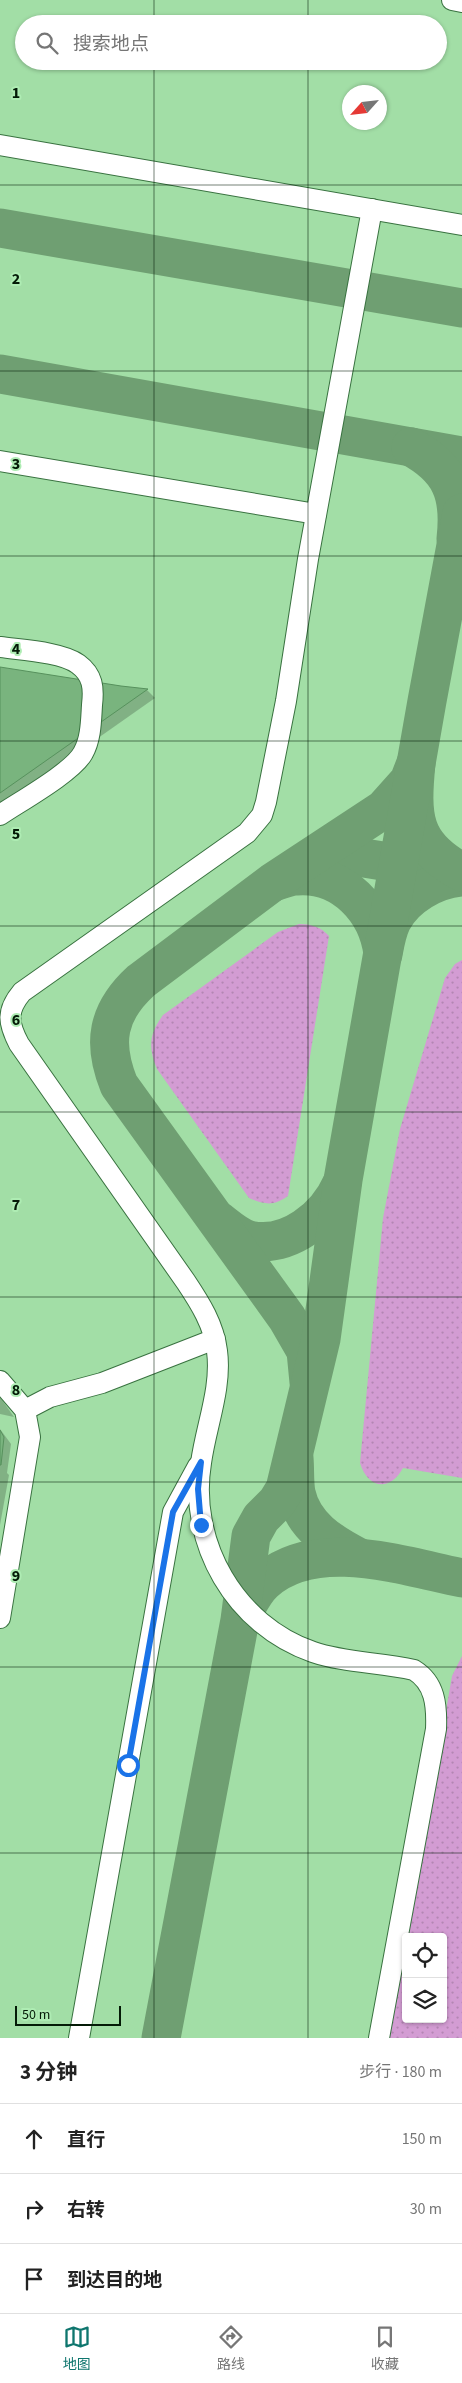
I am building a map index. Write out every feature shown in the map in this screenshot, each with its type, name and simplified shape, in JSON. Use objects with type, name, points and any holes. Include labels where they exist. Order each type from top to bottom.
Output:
[{"type":"lane","points":[[452,0],[462,2]]},
{"type":"lane","points":[[0,145],[462,225]]},
{"type":"lane","points":[[372,209],[316,514],[286,700],[262,816],[247,833],[27,988],[11,1009],[12,1030],[19,1044],[186,1282],[202,1307],[215,1339],[217,1379],[201,1462],[198,1508],[207,1543],[214,1561],[226,1582],[254,1617],[291,1643],[313,1652],[414,1670],[421,1674],[431,1687],[436,1706],[436,1729],[379,2038]]},
{"type":"lane","points":[[0,461],[316,514]]},
{"type":"lane","points":[[0,647],[67,658],[78,663],[92,681],[93,694],[89,739],[82,755],[71,767],[0,815]]},
{"type":"lane","points":[[25,1410],[50,1397],[102,1383],[215,1339]]},
{"type":"lane","points":[[0,1381],[25,1410],[30,1438],[0,1618]]},
{"type":"lane","points":[[79,2038],[173,1512],[201,1462]]},
{"type":"shaded area","points":[[299,924],[316,927],[323,930],[329,936],[288,1196],[278,1202],[265,1203],[249,1198],[157,1069],[152,1054],[151,1041],[155,1028],[163,1015],[278,932]]},
{"type":"shaded area","points":[[462,960],[462,1478],[403,1468],[392,1481],[380,1484],[368,1478],[360,1463],[383,1218],[400,1129],[445,978],[455,964]]},
{"type":"shaded area","points":[[462,1656],[462,2038],[389,2038],[402,1965],[402,2023],[447,2023],[447,1933],[408,1933],[452,1676]]},
{"type":"building","points":[[0,667],[121,686],[148,689],[0,793]]},
{"type":"building","points":[[0,1430],[4,1437],[1,1465],[0,1465]]},
{"type":"taxiway","points":[[0,228],[462,308]]},
{"type":"taxiway","points":[[0,374],[462,456]]},
{"type":"taxiway","points":[[411,447],[436,464],[450,484],[455,496],[457,509],[456,539]]},
{"type":"taxiway","points":[[161,2038],[240,1620],[251,1536],[261,1518],[277,1502],[285,1489],[321,1339],[343,1180],[462,513]]},
{"type":"taxiway","points":[[309,1382],[306,1351],[287,1318],[119,1085],[110,1055],[111,1029],[121,1004],[141,981],[273,882],[384,809],[409,781],[416,763],[414,799],[418,827],[424,840],[433,851],[445,862],[462,872]]},
{"type":"taxiway","points":[[312,858],[333,853],[426,868]]},
{"type":"taxiway","points":[[274,882],[293,876],[313,876],[329,880],[343,888],[366,909],[380,938],[383,954],[390,925],[405,904],[431,885],[452,878],[462,877]]},
{"type":"taxiway","points":[[219,1221],[245,1239],[264,1242],[278,1240],[305,1228],[317,1218],[327,1208],[342,1183]]},
{"type":"taxiway","points":[[294,1458],[296,1493],[305,1515],[328,1539],[358,1557]]},
{"type":"taxiway","points":[[241,1617],[254,1594],[264,1582],[285,1568],[308,1560],[334,1557],[360,1558],[462,1578]]},
{"type":"route","points":[[128,1765],[173,1512],[201,1462],[198,1489],[198,1508],[201,1525]]}]
